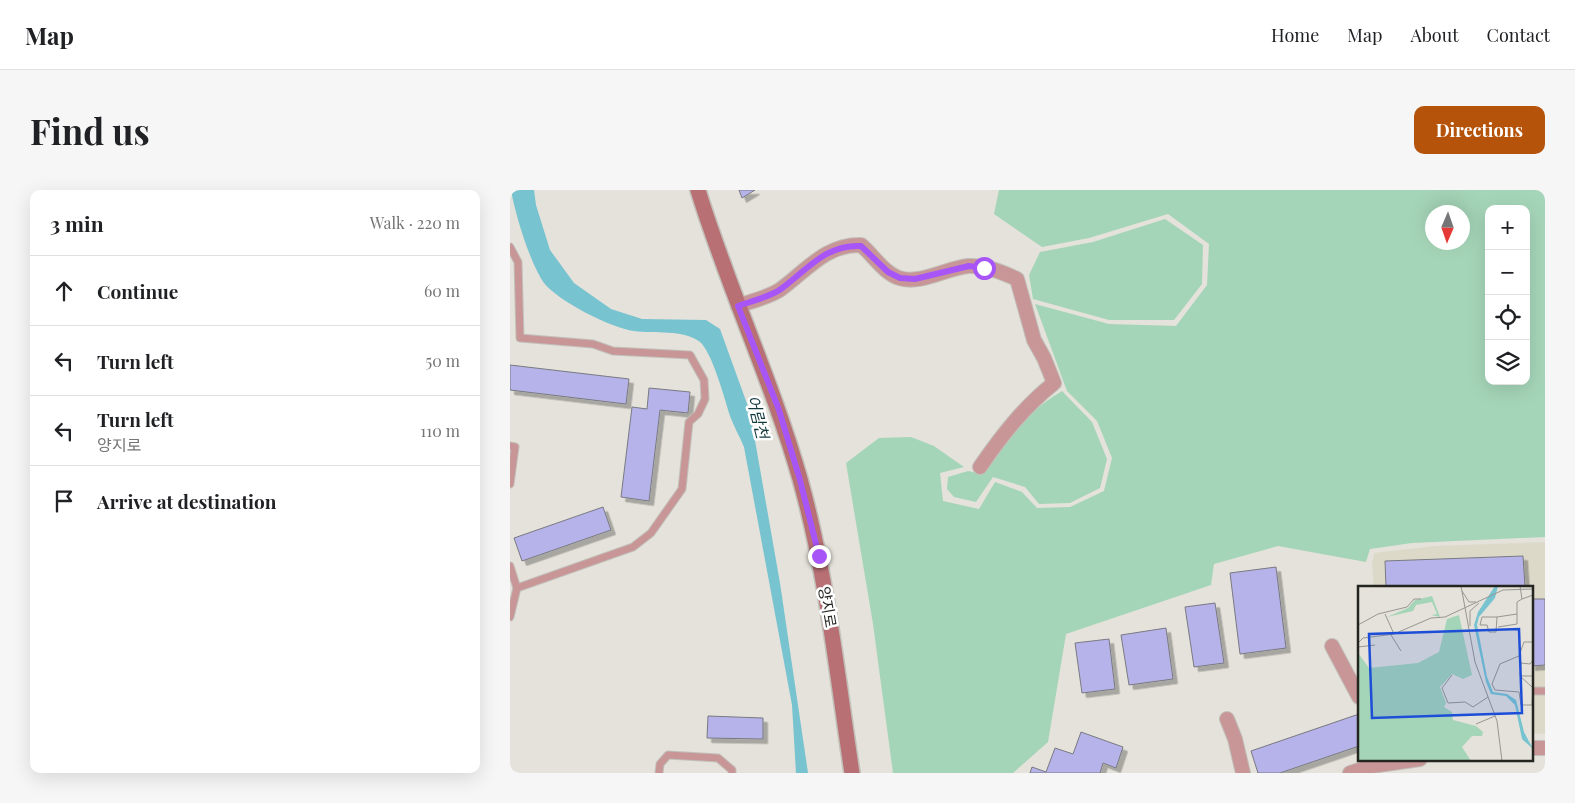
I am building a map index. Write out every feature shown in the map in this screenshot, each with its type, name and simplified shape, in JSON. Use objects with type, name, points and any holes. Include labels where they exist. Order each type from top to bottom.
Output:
[{"type":"street","name":"양지로","points":[[698,190],[738,306],[779,410],[800,480],[819,556],[838,670],[851,772]]},
{"type":"street","points":[[738,306],[780,290],[812,261],[848,245],[861,246],[888,272],[900,278],[915,279],[969,266],[984,268],[1017,279],[1034,340],[1054,383],[1032,401],[1004,433],[980,467]]},
{"type":"street","points":[[1332,646],[1358,695]]},
{"type":"street","points":[[1227,719],[1235,739],[1242,773]]},
{"type":"street","points":[[1532,748],[1545,748]]},
{"type":"street","points":[[1350,773],[1374,770],[1393,761],[1406,760]]},
{"type":"lane","points":[[510,247],[518,262],[520,338],[593,344],[613,351],[690,355],[704,380],[705,399],[698,414],[689,422],[682,489],[651,533],[633,547],[517,588]]},
{"type":"lane","points":[[510,440],[512,446],[510,484]]},
{"type":"lane","points":[[510,566],[517,588],[510,617]]},
{"type":"lane","points":[[1532,691],[1545,691]]},
{"type":"lane","points":[[659,773],[660,764],[668,755],[718,758],[732,770],[732,773]]},
{"type":"shaded area","points":[[1545,542],[1545,734],[1532,733],[1532,586],[1374,586],[1372,564],[1374,553],[1435,546]]},
{"type":"green space","points":[[999,190],[1545,190],[1545,537],[1412,543],[1370,549],[1366,562],[1278,546],[1214,564],[1211,585],[1066,634],[1048,742],[1013,773],[893,773],[873,624],[846,463],[879,438],[911,437],[934,446],[964,467],[940,473],[943,501],[979,509],[995,482],[1022,492],[1037,508],[1070,507],[1104,491],[1112,458],[1097,421],[1067,391],[1035,304],[1109,324],[1176,326],[1207,285],[1209,244],[1168,214],[1089,238],[1042,247],[994,214]]},
{"type":"green space","points":[[1165,219],[1203,245],[1202,284],[1174,320],[1109,320],[1033,299],[1029,275],[1040,252],[1093,242]]},
{"type":"green space","points":[[1062,391],[1092,422],[1107,459],[1100,488],[1070,503],[1039,504],[1025,487],[993,477],[976,502],[954,497],[947,489],[948,477],[968,471],[983,474],[1027,418],[1037,408]]},
{"type":"water","points":[[511,190],[534,190],[536,205],[550,250],[574,283],[611,309],[642,319],[706,320],[720,329],[750,412],[780,583],[808,773],[796,773],[792,705],[744,447],[730,416],[718,377],[705,347],[700,342],[686,335],[634,331],[612,325],[586,313],[551,290],[544,283],[528,251]]},
{"type":"building","points":[[739,190],[755,190],[742,198]]},
{"type":"building","points":[[510,365],[629,379],[626,404],[510,390]]},
{"type":"building","points":[[649,388],[690,392],[688,413],[660,410],[649,501],[621,497],[632,407],[647,409]]},
{"type":"building","points":[[603,507],[611,530],[522,561],[514,538]]},
{"type":"building","points":[[1523,556],[1525,586],[1386,586],[1385,561]]},
{"type":"building","points":[[1276,567],[1286,648],[1240,654],[1230,573]]},
{"type":"building","points":[[1532,599],[1545,599],[1545,665],[1532,666]]},
{"type":"building","points":[[1215,603],[1224,663],[1194,667],[1185,607]]},
{"type":"building","points":[[1166,628],[1173,679],[1129,685],[1121,635]]},
{"type":"building","points":[[1109,639],[1115,689],[1082,693],[1075,643]]},
{"type":"building","points":[[1358,714],[1358,746],[1280,773],[1258,773],[1251,751]]},
{"type":"building","points":[[708,716],[763,718],[763,739],[707,738]]},
{"type":"building","points":[[1081,732],[1123,747],[1116,768],[1103,763],[1100,773],[1030,773],[1032,767],[1046,772],[1055,748],[1073,754]]},
{"type":"route","points":[[819,556],[800,480],[779,410],[738,306],[780,290],[812,261],[848,245],[861,246],[874,256],[888,272],[900,278],[915,279],[969,266],[984,268]]},
{"type":"water label","name":"어람천","points":[[758,417]]}]
